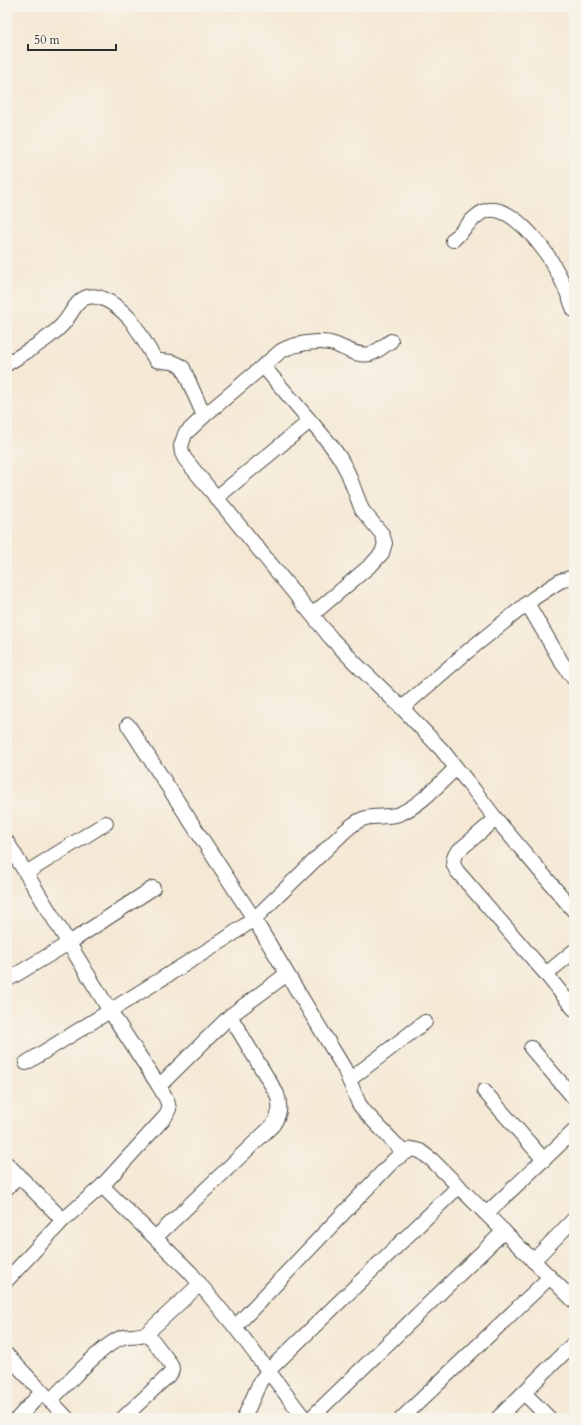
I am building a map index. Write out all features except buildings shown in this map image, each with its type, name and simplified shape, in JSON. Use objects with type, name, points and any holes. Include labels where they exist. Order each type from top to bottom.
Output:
[{"type":"street","points":[[453,240],[484,211],[493,209],[502,211],[513,218],[534,238],[555,267],[574,310]]},
{"type":"street","points":[[7,364],[52,334],[62,325],[78,303],[85,298],[92,296],[98,297],[120,310],[131,320],[156,360],[163,362],[177,362],[183,368],[204,416]]},
{"type":"street","points":[[391,341],[370,354],[355,353],[333,344],[323,342],[290,346],[281,350],[185,434],[181,446],[182,453],[185,459],[216,498],[313,614],[331,638],[442,750],[496,819],[574,911]]},
{"type":"street","points":[[263,366],[340,458],[348,473],[362,510],[382,534],[385,544],[382,553],[372,564],[313,614]]},
{"type":"street","points":[[216,498],[310,421]]},
{"type":"street","points":[[402,708],[527,603],[560,581],[574,577]]},
{"type":"street","points":[[527,603],[562,663],[574,679]]},
{"type":"street","points":[[128,725],[254,919],[344,1068],[353,1092],[362,1108],[404,1153]]},
{"type":"street","points":[[26,1063],[224,940],[254,919],[356,822],[367,818],[397,815],[407,810],[456,768]]},
{"type":"street","points":[[496,819],[457,852],[453,858],[453,864],[457,871],[546,974],[574,1009]]},
{"type":"street","points":[[26,873],[106,823]]},
{"type":"street","points":[[7,842],[110,1011],[159,1086],[167,1100],[169,1109],[165,1117],[102,1186],[63,1220],[7,1280]]},
{"type":"street","points":[[7,980],[69,943],[153,888]]},
{"type":"street","points":[[546,974],[574,951]]},
{"type":"street","points":[[159,1086],[230,1016],[286,974]]},
{"type":"street","points":[[156,1237],[273,1125],[278,1116],[280,1104],[277,1094],[230,1016]]},
{"type":"street","points":[[349,1080],[425,1022]]},
{"type":"street","points":[[530,1048],[574,1098]]},
{"type":"street","points":[[484,1091],[544,1160]]},
{"type":"street","points":[[487,1214],[574,1131]]},
{"type":"street","points":[[235,1327],[394,1160],[412,1149],[420,1151],[432,1160],[574,1301]]},
{"type":"street","points":[[7,1164],[63,1220]]},
{"type":"street","points":[[7,1188],[19,1175]]},
{"type":"street","points":[[102,1186],[156,1237],[200,1284],[235,1327],[304,1418]]},
{"type":"street","points":[[244,1418],[260,1382],[268,1370],[459,1186]]},
{"type":"street","points":[[533,1260],[574,1219]]},
{"type":"street","points":[[311,1418],[504,1230]]},
{"type":"street","points":[[402,1418],[550,1277]]},
{"type":"street","points":[[18,1418],[114,1341],[123,1337],[140,1336],[147,1333],[200,1284]]},
{"type":"street","points":[[123,1418],[171,1373],[172,1368],[170,1363],[147,1333]]},
{"type":"street","points":[[498,1418],[574,1343]]},
{"type":"street","points":[[7,1355],[67,1418]]},
{"type":"street","points":[[524,1393],[549,1418]]}]
